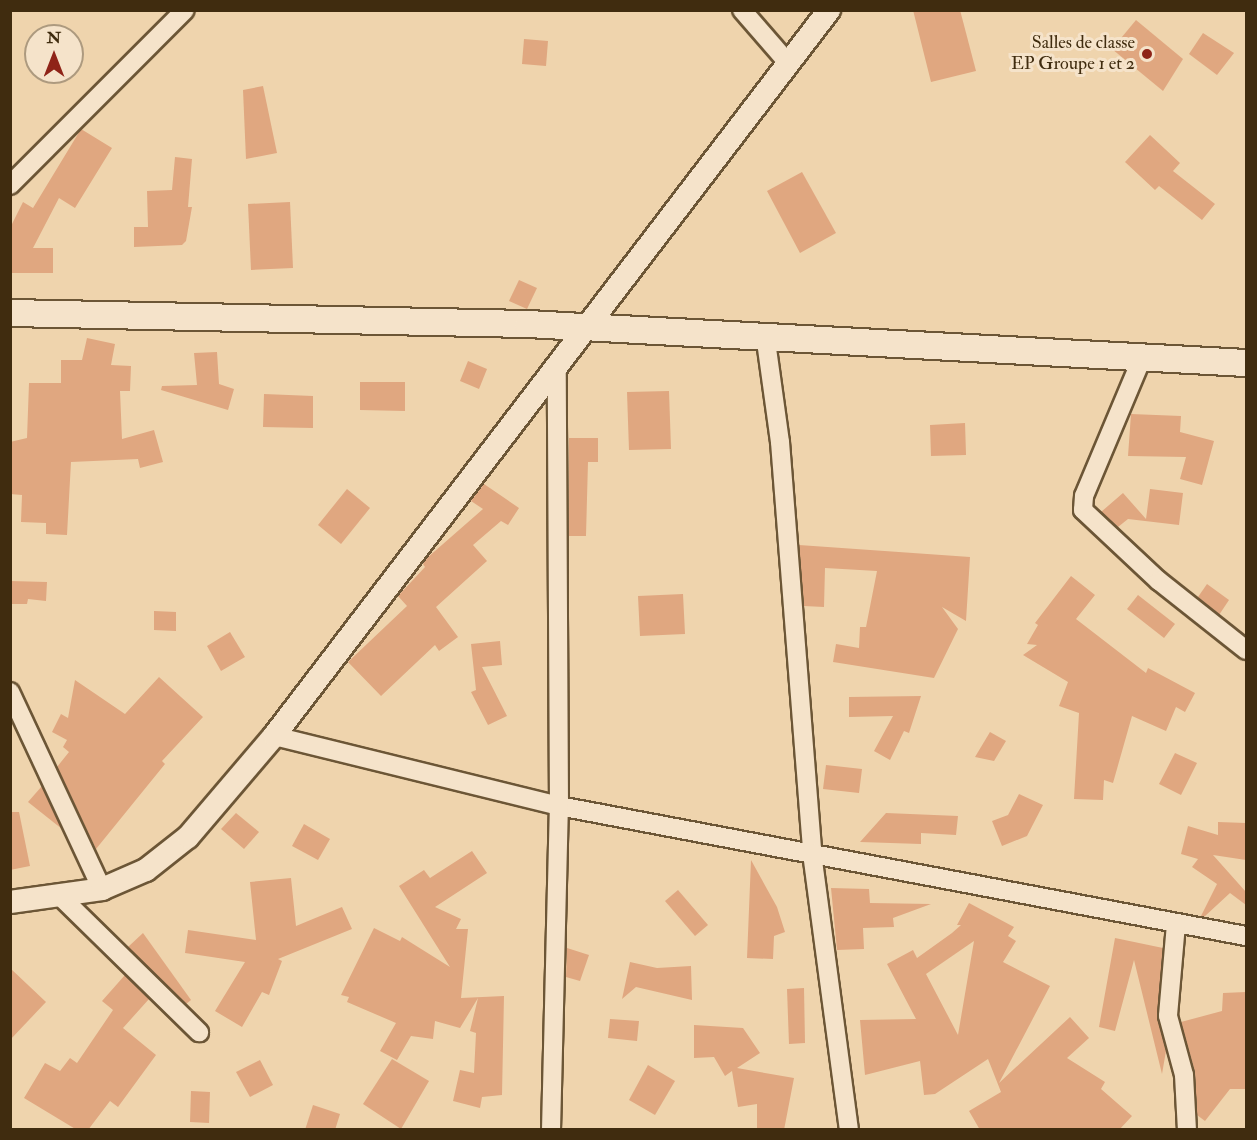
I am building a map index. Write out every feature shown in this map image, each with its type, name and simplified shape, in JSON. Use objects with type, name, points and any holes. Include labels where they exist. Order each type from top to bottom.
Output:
[{"type":"main road","points":[[10,313],[587,327],[765,334],[1246,363]]},
{"type":"street","points":[[10,185],[185,10]]},
{"type":"street","points":[[742,10],[788,63]]},
{"type":"street","points":[[10,902],[62,898],[102,889],[146,870],[188,837],[274,736],[829,10]]},
{"type":"street","points":[[765,334],[780,442],[812,853],[849,1130]]},
{"type":"street","points":[[1142,358],[1084,496],[1083,510],[1159,580],[1246,650]]},
{"type":"street","points":[[551,1130],[559,806],[557,367]]},
{"type":"street","points":[[10,692],[102,889]]},
{"type":"street","points":[[274,736],[559,806],[1246,936]]},
{"type":"street","points":[[62,898],[199,1032]]},
{"type":"street","points":[[1176,924],[1168,1017],[1184,1075],[1187,1130]]},
{"type":"building","points":[[913,10],[960,10],[976,71],[931,82]]},
{"type":"building","name":"Salles de classe EP Groupe 1 et 2","points":[[1136,20],[1183,59],[1163,91],[1112,49]]},
{"type":"building","points":[[1203,33],[1234,53],[1217,75],[1189,54]]},
{"type":"building","points":[[524,39],[548,41],[546,66],[522,64]]},
{"type":"building","points":[[263,86],[277,153],[246,159],[243,90]]},
{"type":"building","points":[[81,129],[112,148],[75,208],[59,198],[33,248],[53,248],[53,273],[10,273],[10,228],[23,202],[33,208]]},
{"type":"building","points":[[1150,135],[1180,163],[1173,171],[1215,204],[1202,220],[1159,186],[1155,190],[1125,162]]},
{"type":"building","points":[[175,157],[192,159],[188,207],[192,207],[186,241],[182,245],[134,247],[134,227],[148,227],[147,191],[172,190]]},
{"type":"building","points":[[802,172],[836,233],[800,253],[767,191]]},
{"type":"building","points":[[290,202],[293,268],[251,270],[248,204]]},
{"type":"building","points":[[519,280],[537,288],[527,309],[509,301]]},
{"type":"building","points":[[87,338],[115,344],[111,365],[131,366],[130,391],[120,391],[122,439],[154,430],[163,462],[140,468],[138,459],[71,462],[67,535],[46,534],[46,523],[21,522],[22,495],[10,494],[10,442],[27,438],[29,383],[61,383],[61,360],[82,360]]},
{"type":"building","points":[[217,352],[219,384],[234,389],[228,410],[161,390],[162,386],[197,385],[194,353]]},
{"type":"building","points":[[468,361],[487,369],[479,389],[460,381]]},
{"type":"building","points":[[360,382],[405,382],[405,411],[360,410]]},
{"type":"building","points":[[669,391],[671,449],[629,450],[627,392]]},
{"type":"building","points":[[264,394],[313,396],[313,428],[263,427]]},
{"type":"building","points":[[1131,414],[1181,416],[1180,432],[1214,441],[1202,485],[1180,479],[1186,457],[1128,456]]},
{"type":"building","points":[[965,423],[966,455],[931,456],[930,425]]},
{"type":"building","points":[[569,438],[598,438],[598,462],[588,462],[586,536],[569,536]]},
{"type":"building","points":[[484,484],[519,508],[508,525],[501,521],[473,545],[487,561],[436,607],[458,637],[439,651],[435,645],[381,696],[348,662],[407,606],[398,596],[425,567],[423,564],[427,558],[483,509],[471,501]]},
{"type":"building","points":[[347,489],[370,508],[341,544],[318,525]]},
{"type":"building","points":[[1150,489],[1183,493],[1179,525],[1128,519],[1118,527],[1101,512],[1123,493],[1146,519]]},
{"type":"building","points":[[799,545],[970,557],[966,621],[942,607],[958,629],[934,678],[833,662],[836,644],[859,648],[860,627],[866,627],[877,571],[825,568],[824,607],[804,606]]},
{"type":"building","points":[[1071,576],[1095,595],[1076,619],[1146,673],[1148,668],[1195,693],[1185,712],[1176,707],[1166,731],[1132,716],[1113,783],[1104,780],[1103,800],[1074,799],[1079,713],[1059,706],[1068,682],[1023,655],[1037,645],[1027,644],[1038,625],[1035,623]]},
{"type":"building","points":[[10,581],[47,582],[46,601],[28,599],[27,604],[10,604]]},
{"type":"building","points":[[1207,584],[1229,600],[1219,615],[1198,597]]},
{"type":"building","points":[[683,594],[685,634],[640,636],[638,596]]},
{"type":"building","points":[[1138,595],[1175,624],[1164,638],[1127,609]]},
{"type":"building","points":[[154,611],[176,612],[176,631],[154,630]]},
{"type":"building","points":[[230,632],[245,657],[221,671],[207,646]]},
{"type":"building","points":[[500,641],[502,665],[482,667],[507,716],[488,725],[471,692],[476,690],[471,644]]},
{"type":"building","points":[[159,677],[203,717],[162,761],[165,764],[96,849],[57,767],[69,752],[63,747],[67,740],[52,732],[61,714],[68,718],[75,680],[125,714]]},
{"type":"building","points":[[921,696],[909,733],[904,731],[890,760],[874,751],[893,716],[849,717],[849,697]]},
{"type":"building","points":[[990,732],[1006,741],[994,761],[975,757]]},
{"type":"building","points":[[1175,753],[1197,763],[1181,795],[1159,784]]},
{"type":"building","points":[[826,765],[862,769],[859,793],[823,789]]},
{"type":"building","points":[[42,786],[62,829],[28,802]]},
{"type":"building","points":[[1019,794],[1043,805],[1027,836],[1002,846],[992,821],[1008,815]]},
{"type":"building","points":[[10,812],[19,812],[30,866],[10,870]]},
{"type":"building","points":[[236,813],[259,832],[244,849],[221,829]]},
{"type":"building","points":[[886,813],[958,816],[956,835],[921,833],[921,844],[860,842]]},
{"type":"building","points":[[1218,822],[1246,823],[1246,860],[1213,855],[1246,892],[1246,905],[1230,893],[1204,917],[1201,916],[1217,884],[1192,867],[1198,859],[1181,854],[1188,826],[1218,835]]},
{"type":"building","points":[[304,824],[330,839],[318,860],[292,846]]},
{"type":"building","points":[[472,851],[487,873],[435,907],[461,919],[456,929],[468,929],[461,998],[504,996],[502,1095],[482,1097],[480,1108],[453,1101],[460,1070],[474,1073],[476,1033],[470,1031],[478,998],[460,1028],[435,1021],[433,1039],[411,1036],[397,1060],[380,1051],[396,1023],[347,1002],[349,997],[341,995],[374,928],[400,941],[402,937],[450,967],[399,886],[424,870],[430,878]]},
{"type":"building","points":[[751,860],[777,907],[785,932],[774,936],[773,959],[747,958]]},
{"type":"building","points":[[291,878],[296,926],[342,907],[352,929],[278,959],[282,961],[269,995],[262,992],[242,1027],[215,1011],[245,962],[185,953],[188,930],[256,940],[250,882]]},
{"type":"building","points":[[831,888],[869,889],[870,903],[931,904],[893,918],[894,927],[863,928],[864,949],[837,950]]},
{"type":"building","points":[[678,890],[708,925],[695,936],[665,901]]},
{"type":"building","points":[[969,903],[1014,927],[1008,936],[1016,941],[1003,962],[1050,986],[999,1083],[1070,1017],[1089,1038],[1067,1058],[1105,1082],[1101,1089],[1132,1116],[1119,1130],[980,1130],[969,1111],[1001,1092],[988,1059],[935,1094],[924,1095],[920,1061],[865,1075],[860,1020],[916,1019],[887,964],[913,950],[917,958],[961,925],[957,925]],"holes":[[[974,941],[958,1035],[926,974]]]},
{"type":"building","points":[[143,933],[191,1000],[186,1004],[128,947]]},
{"type":"building","points":[[1115,938],[1163,948],[1157,1015],[1166,1051],[1162,1074],[1134,960],[1115,1031],[1099,1027]]},
{"type":"building","points":[[567,948],[589,955],[580,981],[566,977]]},
{"type":"building","points":[[630,962],[657,968],[691,966],[692,1000],[636,987],[622,999]]},
{"type":"building","points":[[10,968],[46,1002],[10,1040]]},
{"type":"building","points":[[125,975],[149,999],[123,1028],[156,1055],[118,1107],[110,1101],[88,1130],[77,1130],[24,1098],[45,1063],[60,1071],[70,1058],[77,1063],[113,1010],[102,1001]]},
{"type":"building","points":[[804,988],[805,1043],[789,1044],[787,989]]},
{"type":"building","points":[[1246,992],[1246,1089],[1230,1089],[1205,1121],[1197,1115],[1195,1072],[1181,1022],[1222,1011],[1223,993]]},
{"type":"building","points":[[610,1019],[639,1021],[637,1041],[608,1038]]},
{"type":"building","points":[[694,1025],[743,1028],[760,1053],[737,1068],[794,1078],[784,1130],[757,1130],[757,1104],[738,1107],[732,1071],[725,1076],[714,1057],[694,1058]]},
{"type":"building","points":[[392,1059],[429,1081],[401,1129],[363,1104]]},
{"type":"building","points":[[260,1060],[273,1085],[250,1097],[236,1072]]},
{"type":"building","points":[[648,1065],[675,1081],[655,1115],[629,1100]]},
{"type":"building","points":[[191,1091],[210,1092],[209,1123],[190,1122]]},
{"type":"building","points":[[313,1105],[340,1114],[335,1130],[305,1130]]},
{"type":"place","name":"Salles de classe EP Groupe 1 et 2","points":[[1147,54]]}]
